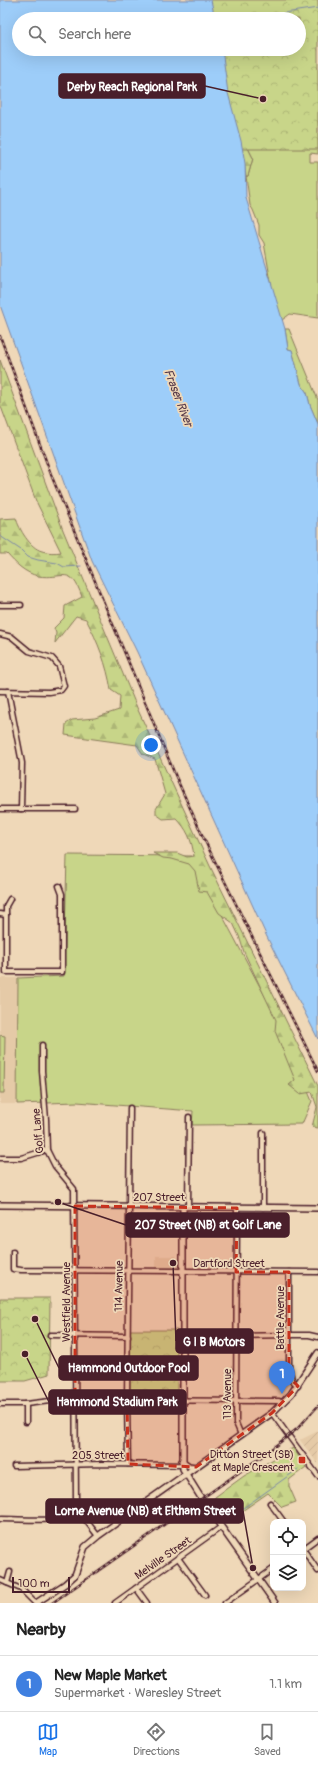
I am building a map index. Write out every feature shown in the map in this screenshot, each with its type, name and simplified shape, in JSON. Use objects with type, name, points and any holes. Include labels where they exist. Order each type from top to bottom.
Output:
[{"type":"street","points":[[0,605],[21,605]]},
{"type":"street","points":[[0,634],[12,636],[29,651],[52,658],[60,666],[64,686],[61,690],[49,692],[0,691]]},
{"type":"street","points":[[8,691],[22,762],[21,809]]},
{"type":"street","points":[[0,809],[75,809]]},
{"type":"street","points":[[10,899],[6,906],[6,972],[62,972],[62,894],[59,886]]},
{"type":"street","points":[[0,914],[6,915]]},
{"type":"street","name":"Golf Lane","points":[[42,1045],[42,1071],[47,1150],[55,1166],[74,1187],[75,1206]]},
{"type":"street","name":"114 Avenue","points":[[128,1464],[127,1400],[130,1108]]},
{"type":"street","points":[[189,1117],[183,1271],[182,1463],[186,1475],[275,1603]]},
{"type":"street","points":[[262,1208],[263,1133]]},
{"type":"street","points":[[0,1158],[21,1158],[47,1150]]},
{"type":"street","name":"207 Street","points":[[0,1205],[318,1208]]},
{"type":"street","name":"Westfield Avenue","points":[[75,1206],[76,1500],[82,1514],[98,1536]]},
{"type":"street","name":"113 Avenue","points":[[237,1208],[236,1423],[241,1435]]},
{"type":"street","name":"Dartford Street","points":[[13,1252],[13,1269],[318,1272]]},
{"type":"street","name":"Battle Avenue","points":[[289,1272],[289,1373],[292,1380],[298,1386]]},
{"type":"street","points":[[50,1334],[128,1336]]},
{"type":"street","points":[[182,1337],[289,1335],[309,1335],[318,1337]]},
{"type":"street","points":[[0,1580],[24,1591],[36,1603],[65,1584],[75,1575],[85,1547],[98,1536],[272,1413],[298,1386],[318,1353]]},
{"type":"street","points":[[0,1404],[26,1404],[75,1400],[279,1401]]},
{"type":"street","points":[[26,1404],[26,1422]]},
{"type":"street","points":[[272,1413],[318,1476]]},
{"type":"street","points":[[182,1463],[188,1466],[196,1467]]},
{"type":"street","name":"205 Street","points":[[14,1466],[182,1463]]},
{"type":"street","points":[[270,1503],[282,1519]]},
{"type":"street","points":[[0,1519],[46,1519],[72,1517],[82,1514]]},
{"type":"street","name":"Melville Street","points":[[115,1603],[221,1527]]},
{"type":"street","points":[[306,1547],[318,1538]]},
{"type":"street","points":[[306,1553],[318,1571]]},
{"type":"street","points":[[178,1558],[205,1595]]},
{"type":"street","points":[[7,1583],[10,1572]]},
{"type":"street","points":[[224,1603],[270,1572]]},
{"type":"street","points":[[136,1588],[147,1603]]},
{"type":"highlighted area","points":[[75,1206],[237,1208],[236,1272],[289,1272],[289,1367],[292,1380],[298,1386],[272,1413],[196,1467],[128,1464],[127,1400],[75,1400]]},
{"type":"shaded area","points":[[0,978],[18,978],[17,1104],[0,1104]]},
{"type":"shaded area","points":[[156,1256],[176,1256],[176,1268],[156,1268]]},
{"type":"shaded area","points":[[318,1431],[318,1464],[300,1440]]},
{"type":"green space","points":[[190,0],[318,0],[318,149],[214,149],[202,56],[306,56],[306,12],[192,12]]},
{"type":"green space","points":[[318,110],[318,154],[310,153],[310,162],[318,162],[318,318],[290,314],[282,320],[274,299],[264,243],[259,235],[259,225],[250,205],[246,176],[248,176],[253,158],[247,146]]},
{"type":"green space","points":[[241,141],[247,146],[253,158],[248,176],[246,176]]},
{"type":"green space","points":[[285,329],[289,329],[318,400],[318,424],[307,393],[301,384],[292,350],[288,349]]},
{"type":"green space","points":[[0,360],[63,530],[138,710],[210,866],[318,1086],[318,1128],[312,1127],[317,1107],[312,1092],[300,1094],[289,1085],[295,1080],[275,1031],[276,1020],[244,952],[233,923],[219,913],[207,892],[199,891],[195,871],[189,864],[163,858],[153,853],[177,853],[187,857],[194,856],[188,835],[180,822],[176,818],[163,819],[156,814],[156,809],[165,794],[155,759],[143,754],[137,745],[65,735],[66,724],[72,720],[95,718],[119,710],[120,696],[111,690],[102,654],[86,619],[76,616],[55,643],[56,633],[54,628],[64,618],[65,606],[82,597],[74,580],[65,576],[47,577],[33,575],[21,568],[7,554],[0,554],[0,519],[16,518],[22,532],[33,546],[44,552],[61,552],[36,501],[0,404]]},
{"type":"green space","points":[[67,855],[191,856],[277,1019],[312,1101],[302,1124],[192,1125],[193,1111],[77,1102],[17,1104],[18,978],[64,976]]},
{"type":"green space","points":[[0,1035],[5,1036],[4,1093],[0,1093]]},
{"type":"green space","points":[[0,1298],[50,1298],[49,1374],[25,1381],[0,1381]]},
{"type":"green space","points":[[129,1330],[177,1330],[177,1397],[129,1397]]},
{"type":"green space","points":[[293,1448],[306,1467],[289,1480],[289,1486],[296,1502],[282,1507],[268,1493],[232,1518],[219,1500],[214,1501],[215,1497],[244,1476]]},
{"type":"water","name":"Fraser River","points":[[0,0],[211,0],[214,12],[12,12],[12,56],[223,56],[228,93],[241,141],[245,163],[246,198],[285,329],[288,349],[292,350],[301,384],[307,393],[318,424],[318,1039],[267,937],[137,652],[92,561],[0,305]]},
{"type":"waterway","points":[[291,12],[318,8]]},
{"type":"waterway","points":[[0,536],[21,550],[28,557],[57,563],[64,567],[81,566]]},
{"type":"waterway","points":[[225,1521],[298,1469]]},
{"type":"railway","points":[[0,336],[52,477],[176,777],[204,839],[318,1071]]},
{"type":"railway","points":[[52,1603],[261,1457],[297,1429],[318,1406]]},
{"type":"place","name":"Derby Reach Regional Park","points":[[263,99]]},
{"type":"place","name":"207 Street (NB) at Golf Lane","points":[[58,1202]]},
{"type":"place","name":"G I B Motors","points":[[173,1263]]},
{"type":"place","name":"Hammond Outdoor Pool","points":[[35,1319]]},
{"type":"place","name":"Hammond Stadium Park","points":[[25,1354]]},
{"type":"place","name":"New Maple Market","points":[[282,1394]]},
{"type":"place","name":"Ditton Street (SB) at Maple Crescent","points":[[302,1460]]},
{"type":"place","name":"Lorne Avenue (NB) at Eltham Street","points":[[253,1568]]}]
